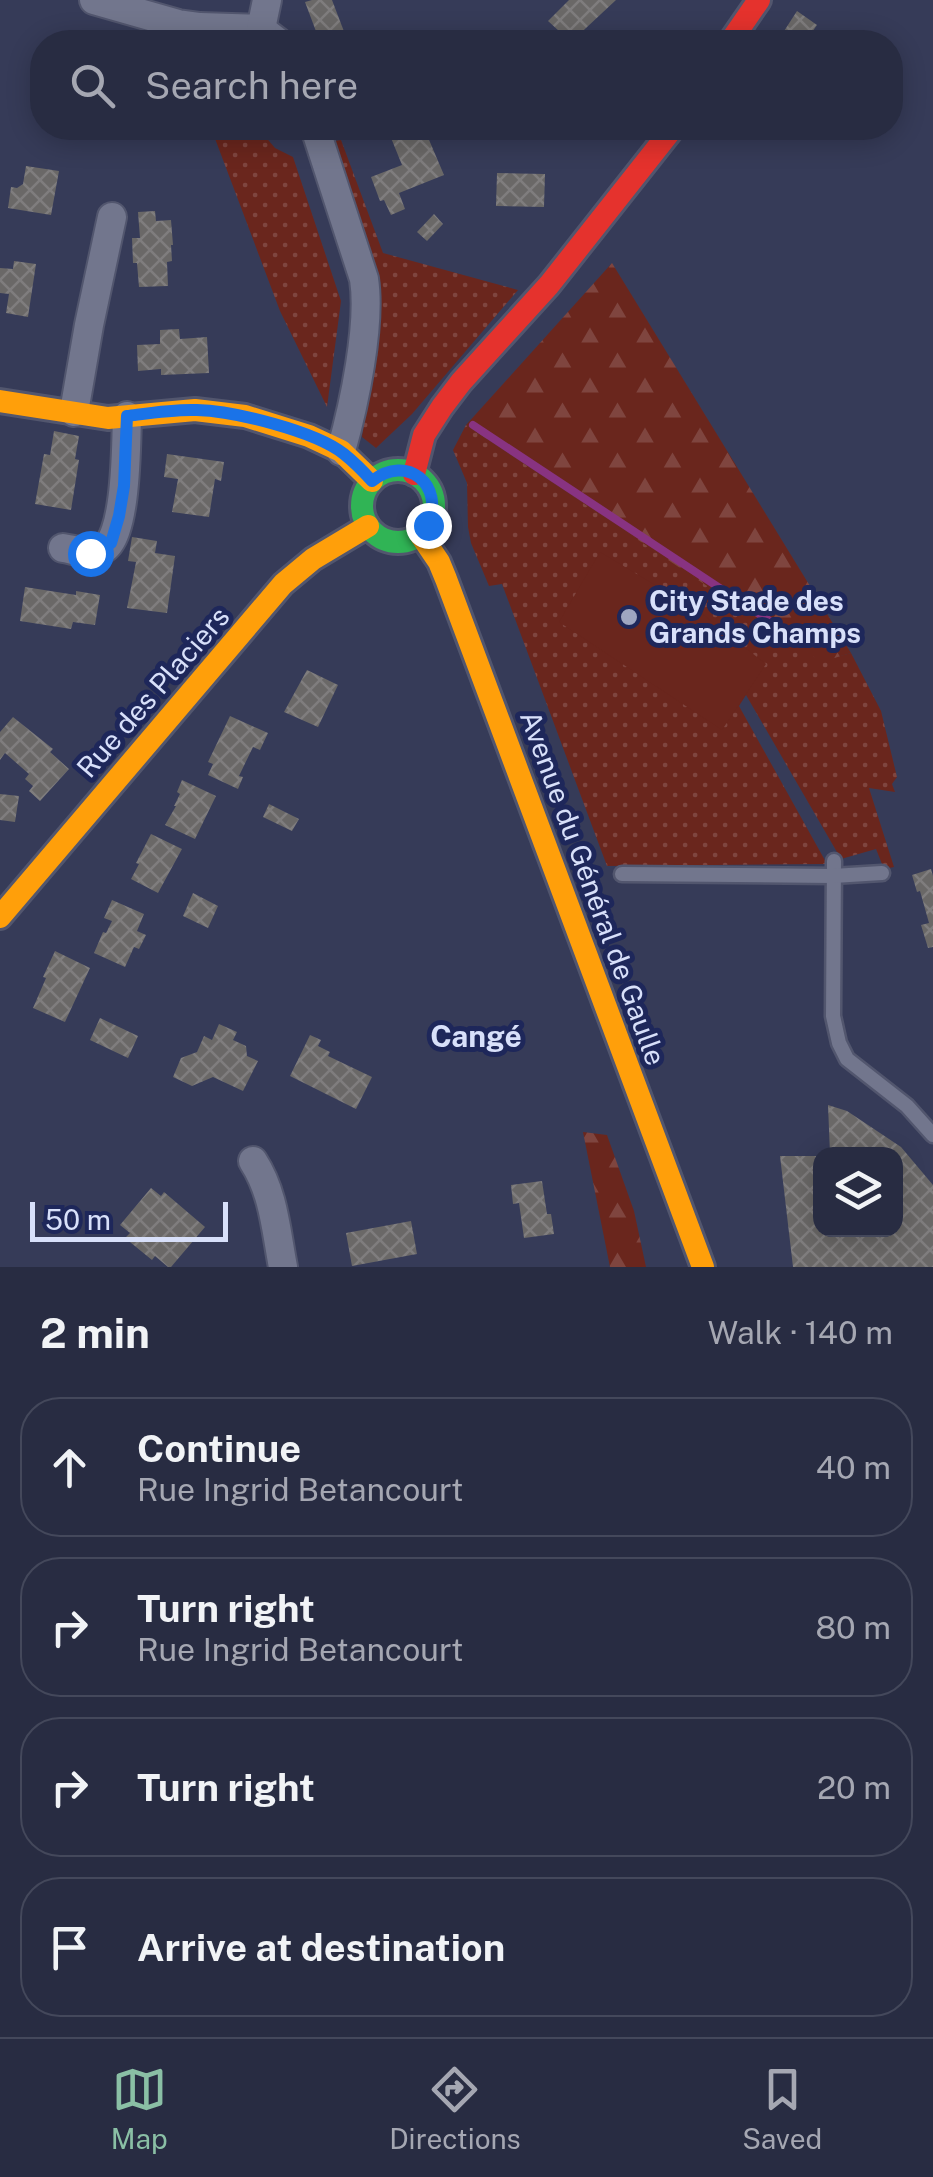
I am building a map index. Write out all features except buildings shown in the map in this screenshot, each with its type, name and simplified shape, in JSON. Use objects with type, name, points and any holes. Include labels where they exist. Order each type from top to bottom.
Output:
[{"type":"street","points":[[94,0],[178,24],[223,30]]},
{"type":"street","points":[[267,0],[270,30]]},
{"type":"street","points":[[738,30],[758,0]]},
{"type":"street","points":[[319,140],[367,297],[355,389],[341,451]]},
{"type":"street","points":[[414,474],[424,435],[442,407],[550,285],[664,140]]},
{"type":"street","points":[[74,412],[112,217]]},
{"type":"street","points":[[0,400],[108,418],[195,410],[220,412],[310,436],[341,451],[372,481]]},
{"type":"street","points":[[63,548],[90,553],[111,543],[124,486],[127,416]]},
{"type":"street","points":[[391,470],[414,474],[430,490],[433,514],[428,525],[407,541],[392,542],[378,536],[368,526],[362,511],[364,495],[372,481],[391,470]]},
{"type":"street","name":"Rue des Placiers","points":[[0,917],[296,571],[368,526]]},
{"type":"street","name":"Avenue du Général de Gaulle","points":[[420,534],[446,579],[703,1267]]},
{"type":"street","points":[[253,1161],[270,1194],[283,1267]]},
{"type":"lane","points":[[622,874],[834,868],[882,873]]},
{"type":"lane","points":[[834,868],[832,1016],[839,1043],[847,1058],[907,1106],[933,1136]]},
{"type":"green space","points":[[216,140],[268,140],[293,157],[341,301],[327,407],[280,311]]},
{"type":"green space","points":[[341,140],[383,253],[518,290],[412,414],[376,448],[362,437],[378,301],[328,146]]},
{"type":"green space","points":[[612,263],[851,653],[821,662],[466,425]]},
{"type":"green space","points":[[466,425],[821,661],[851,653],[881,711],[897,777],[892,784],[895,792],[869,788],[894,867],[884,869],[876,849],[841,859],[746,695],[739,706],[827,864],[607,866],[502,584],[489,586],[471,543],[467,483],[453,450]]},
{"type":"green space","points":[[600,552],[700,612],[766,664],[722,730],[559,622]]},
{"type":"green space","points":[[583,1132],[607,1135],[634,1211],[646,1267],[610,1267]]},
{"type":"waterway","points":[[473,425],[800,641]]},
{"type":"traffic: fast","points":[[398,470],[423,481],[434,506],[423,531],[398,542],[373,531],[362,506],[373,481],[398,470]]},
{"type":"traffic: slow","points":[[0,401],[108,418],[195,410],[245,416],[309,436],[341,451],[372,481]]},
{"type":"traffic: slow","points":[[0,917],[283,584],[313,559],[368,526]]},
{"type":"traffic: slow","points":[[420,534],[446,579],[703,1267]]},
{"type":"traffic: jam","points":[[738,30],[759,0]]},
{"type":"traffic: jam","points":[[414,474],[424,435],[442,407],[549,285],[664,140]]},
{"type":"place","name":"City Stade des Grands Champs","points":[[629,617]]},
{"type":"district","name":"Cangé","points":[[476,1037]]},
{"type":"route","points":[[90,553],[111,543],[119,516],[127,416],[162,412],[195,410],[245,416],[310,436],[341,451],[372,481],[391,470],[414,474],[430,490],[433,514],[428,525]]}]
